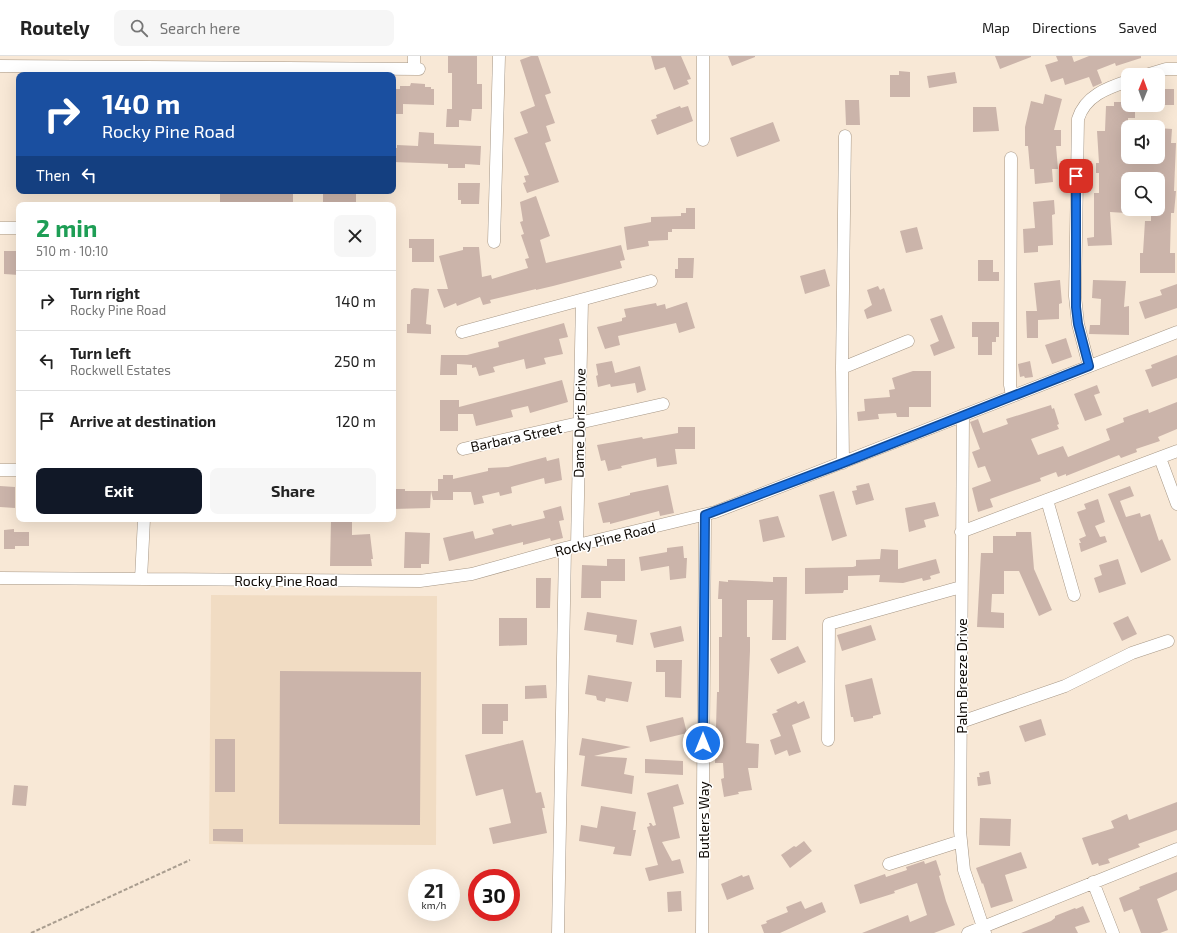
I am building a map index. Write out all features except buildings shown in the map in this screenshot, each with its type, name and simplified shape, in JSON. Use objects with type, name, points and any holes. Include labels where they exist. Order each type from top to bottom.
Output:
[{"type":"street","points":[[0,66],[416,69],[414,56]]},
{"type":"street","points":[[494,242],[499,56]]},
{"type":"street","points":[[703,56],[703,140]]},
{"type":"street","points":[[1165,69],[1177,69]]},
{"type":"street","points":[[1089,366],[1078,324],[1075,296],[1078,119],[1082,108],[1092,97],[1121,84]]},
{"type":"street","points":[[843,463],[842,368],[845,136]]},
{"type":"street","points":[[1011,158],[1010,385],[1012,396]]},
{"type":"street","points":[[0,228],[16,228]]},
{"type":"street","points":[[462,332],[582,301],[650,281]]},
{"type":"street","name":"Dame Doris Drive","points":[[558,933],[571,547],[580,423],[582,301]]},
{"type":"street","name":"Rocky Pine Road","points":[[0,578],[434,580],[472,574],[571,547],[705,515],[843,463],[1177,332]]},
{"type":"street","points":[[842,368],[908,341]]},
{"type":"street","name":"Barbara Street","points":[[463,449],[663,404]]},
{"type":"street","name":"Palm Breeze Drive","points":[[963,415],[961,532],[961,841],[965,877],[984,930]]},
{"type":"street","points":[[961,532],[1177,451]]},
{"type":"street","points":[[1160,458],[1177,504]]},
{"type":"street","points":[[0,470],[16,470]]},
{"type":"street","points":[[1047,500],[1074,595]]},
{"type":"street","name":"Butlers Way","points":[[702,933],[705,515]]},
{"type":"street","points":[[141,579],[144,522]]},
{"type":"street","points":[[828,740],[829,624],[961,587]]},
{"type":"street","points":[[961,722],[1065,686],[1132,653],[1168,641]]},
{"type":"street","points":[[889,864],[961,841]]},
{"type":"street","points":[[968,933],[984,930],[1093,882],[1177,849]]},
{"type":"street","points":[[1093,882],[1113,933]]},
{"type":"path","points":[[30,933],[190,860]]},
{"type":"shaded area","points":[[211,595],[437,596],[436,845],[209,844]]},
{"type":"route","points":[[703,743],[705,515],[843,463],[1089,366],[1078,324],[1075,296],[1076,176]]}]
